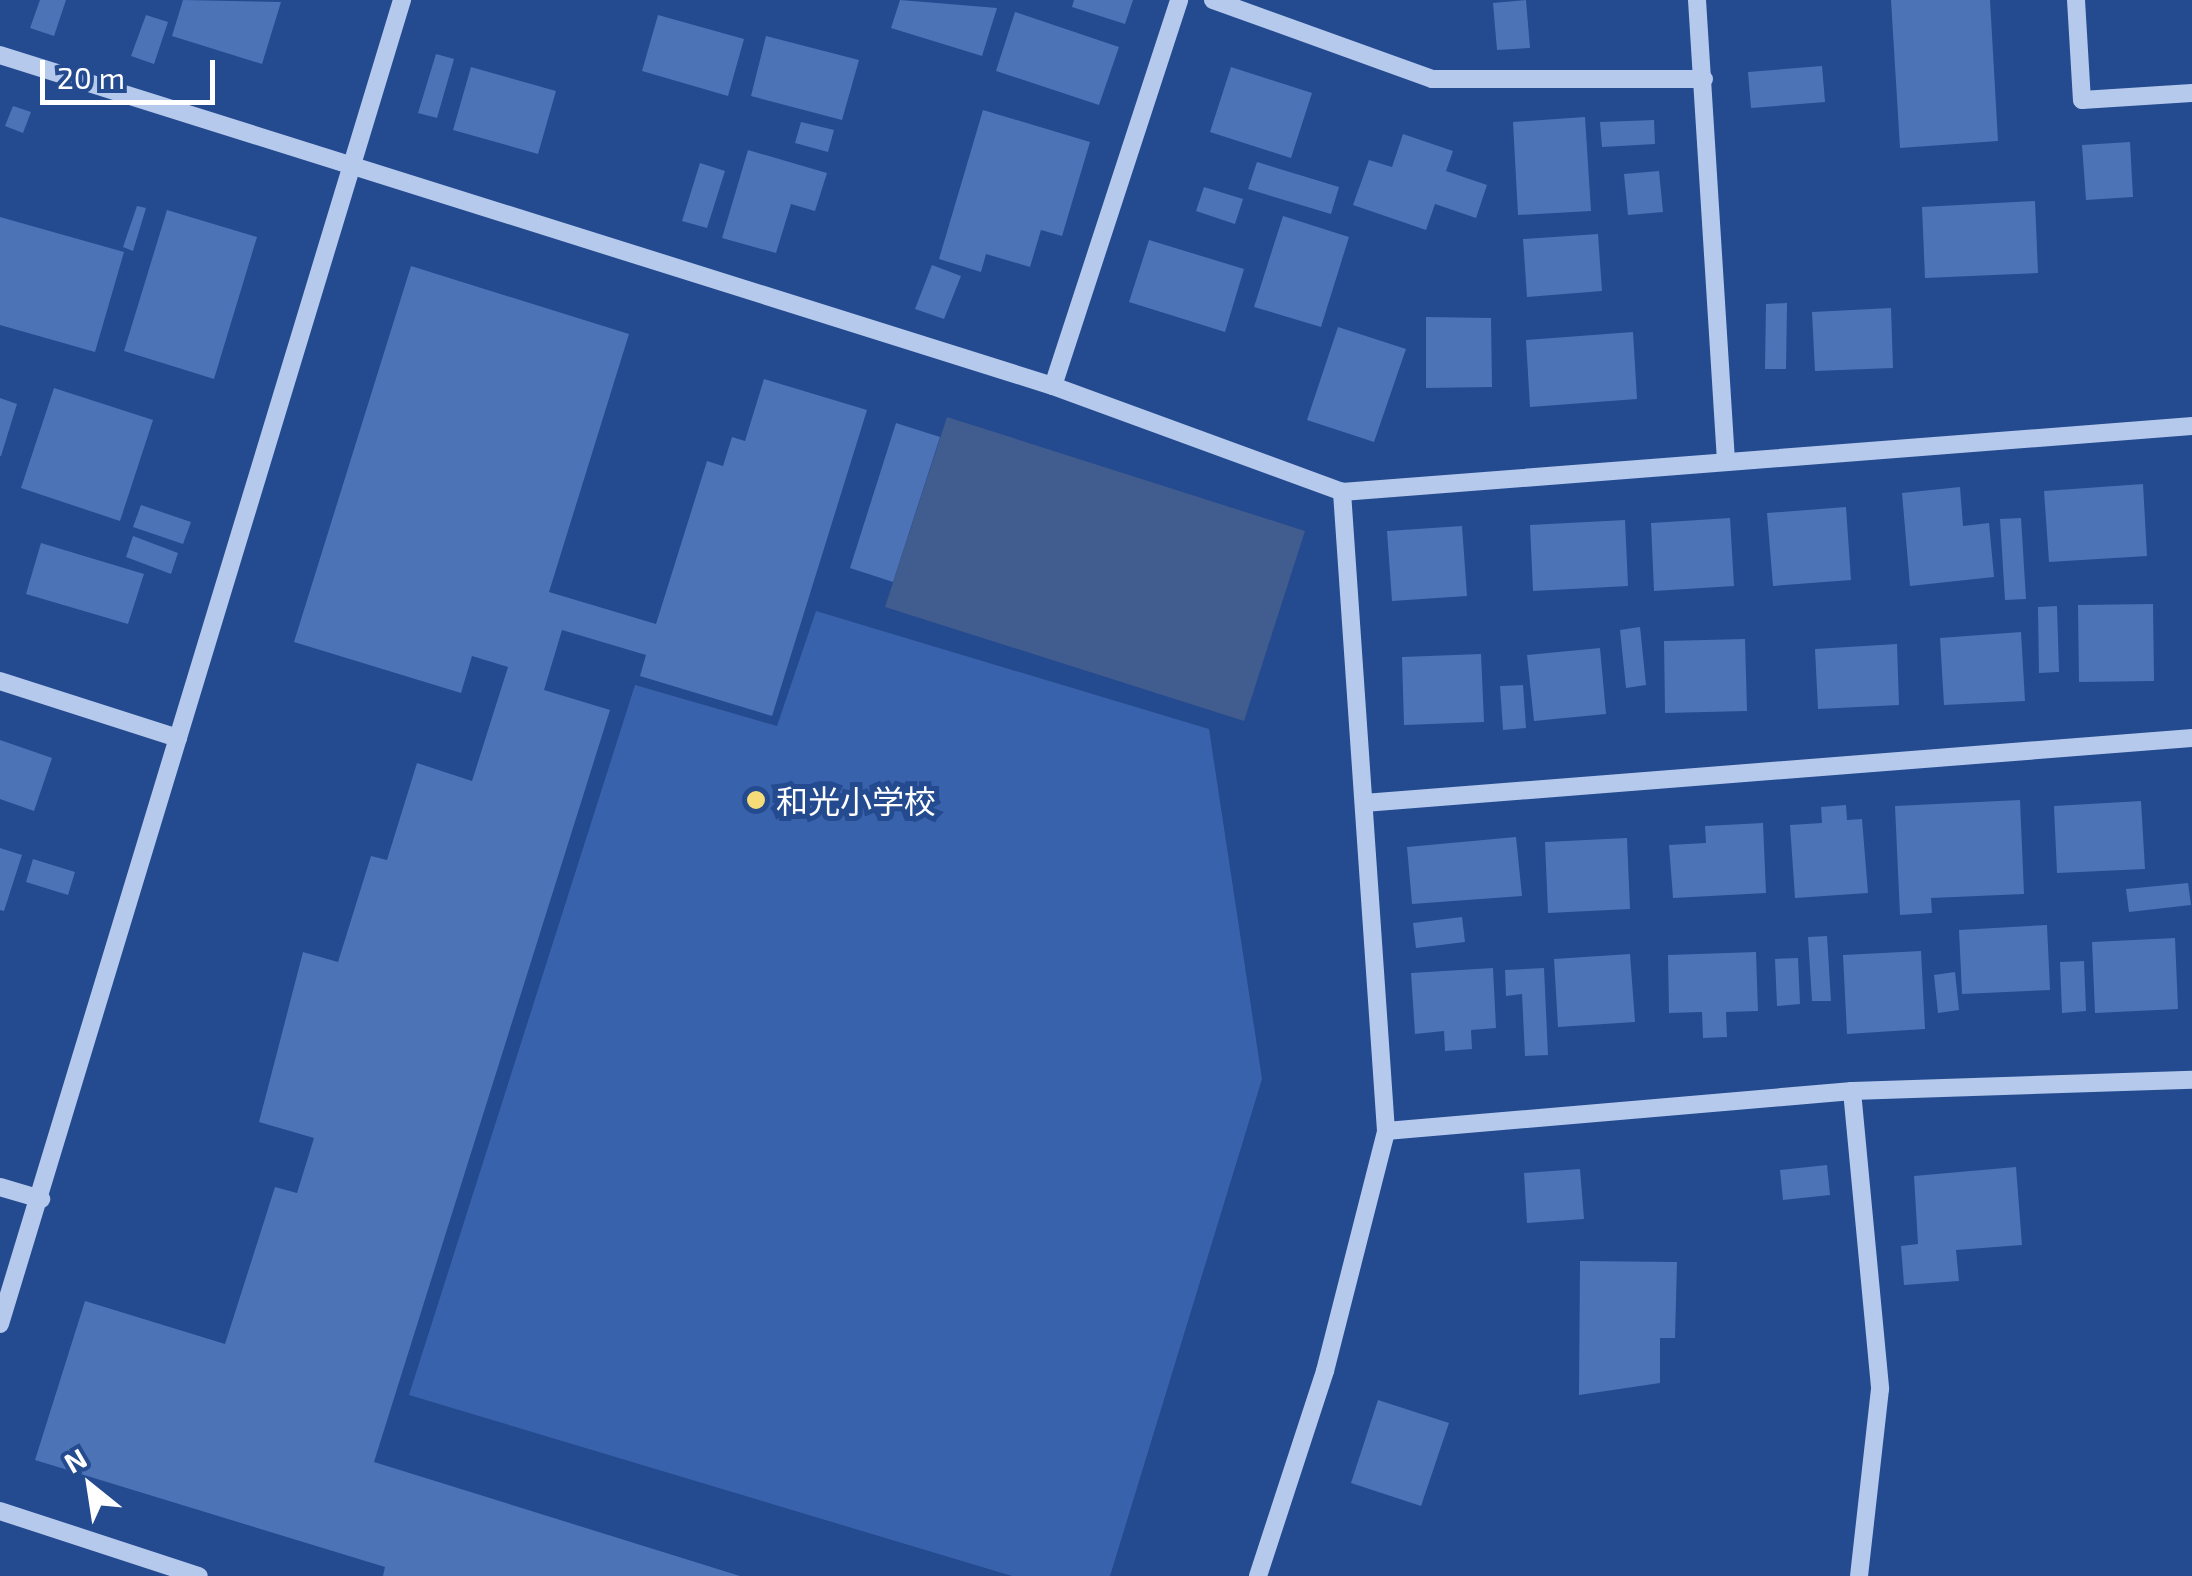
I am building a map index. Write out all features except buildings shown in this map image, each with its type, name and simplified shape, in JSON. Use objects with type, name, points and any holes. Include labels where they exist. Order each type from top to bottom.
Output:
[{"type":"street","points":[[0,1324],[402,0]]},
{"type":"street","points":[[1053,386],[1178,0]]},
{"type":"street","points":[[1214,0],[1432,79],[1704,78]]},
{"type":"street","points":[[1697,0],[1726,456]]},
{"type":"street","points":[[2076,0],[2082,100],[2192,94]]},
{"type":"street","points":[[0,55],[352,162],[1053,386],[1342,492],[1726,456],[2192,426]]},
{"type":"street","points":[[1258,1576],[1325,1371],[1386,1131],[1342,492]]},
{"type":"street","points":[[0,681],[178,738]]},
{"type":"street","points":[[1364,804],[2192,738]]},
{"type":"street","points":[[1386,1131],[1852,1091],[2192,1080]]},
{"type":"street","points":[[1852,1091],[1880,1389],[1859,1576]]},
{"type":"street","points":[[0,1186],[41,1199]]},
{"type":"street","points":[[0,1512],[199,1576]]},
{"type":"shaded area","points":[[947,417],[1305,531],[1244,721],[885,607]]},
{"type":"shaded area","points":[[816,611],[1209,729],[1262,1079],[1110,1576],[1012,1576],[409,1395],[635,685],[777,726]]},
{"type":"place","name":"和光小学校","points":[[756,800]]}]
